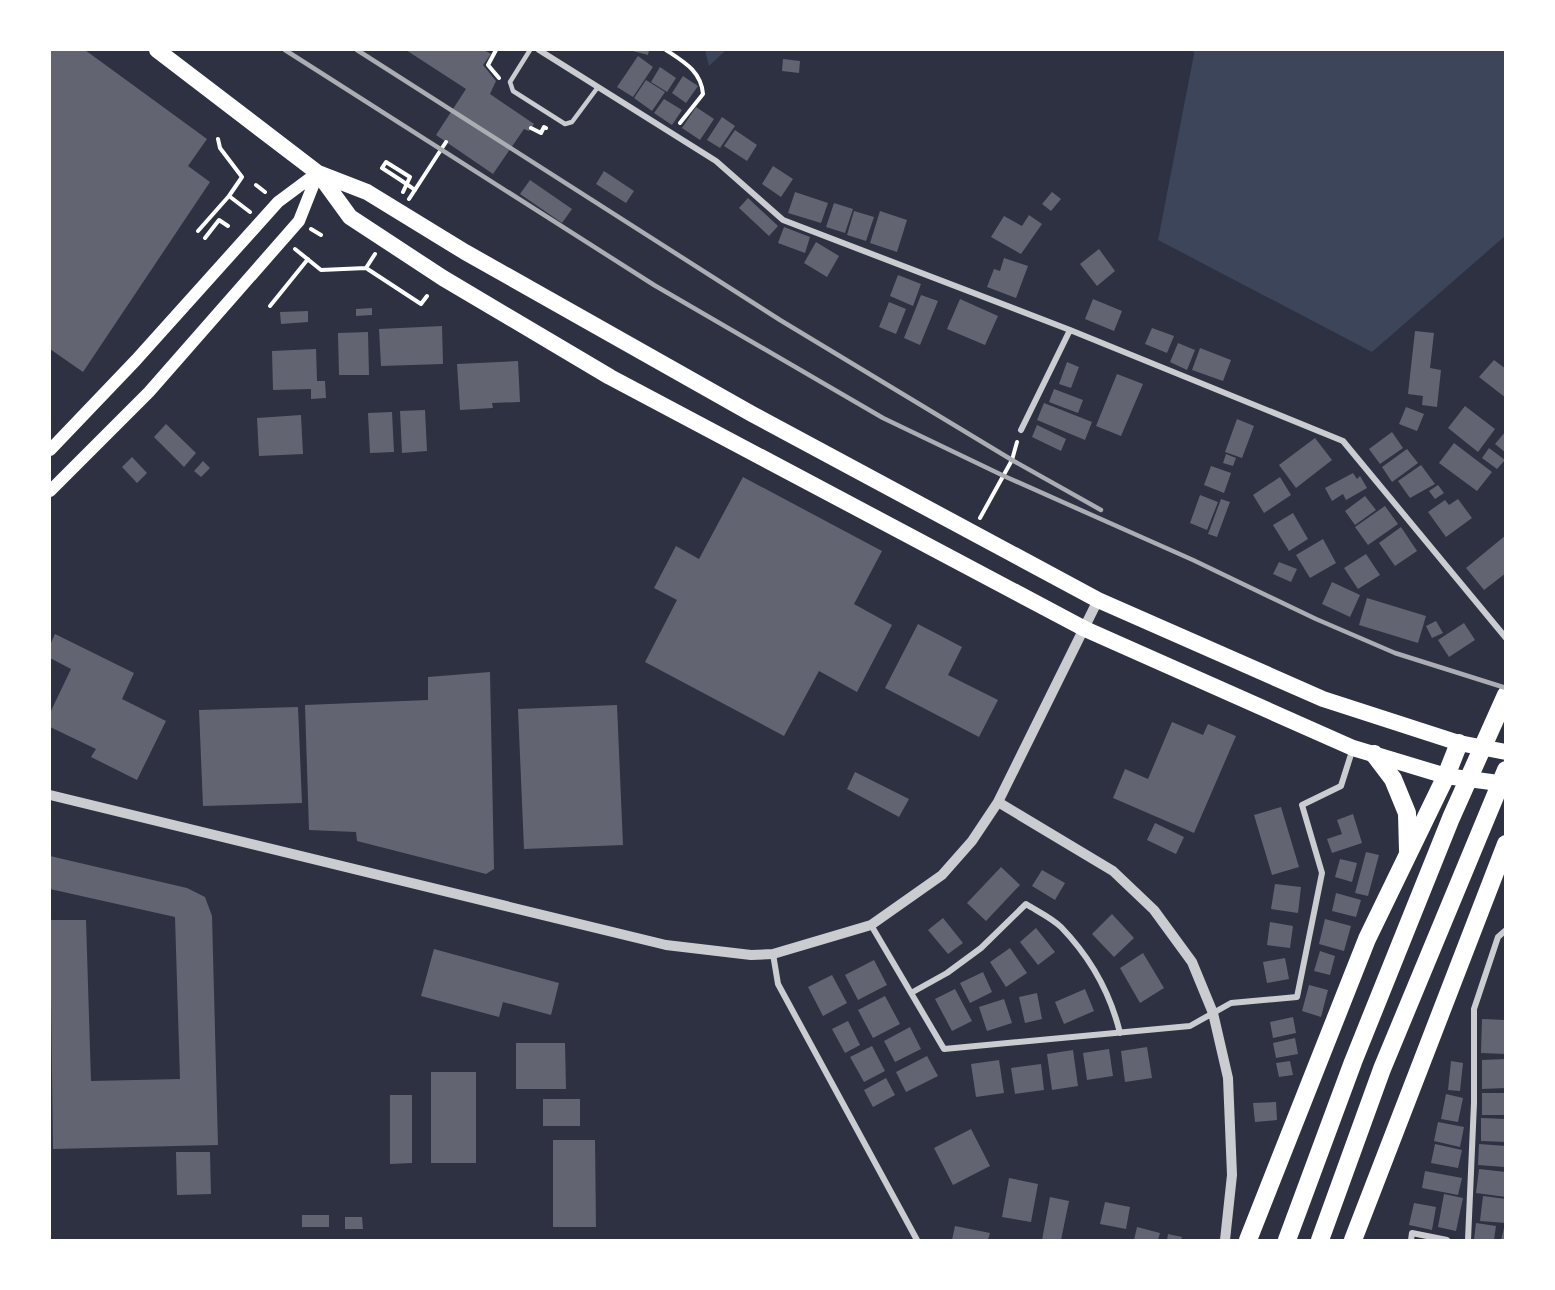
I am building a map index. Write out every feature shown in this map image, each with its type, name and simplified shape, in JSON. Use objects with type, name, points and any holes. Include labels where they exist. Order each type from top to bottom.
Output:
[{"type":"highway","points":[[157,50],[318,173],[367,192],[465,252],[753,414],[1098,600],[1323,699],[1459,743],[1506,752]]},
{"type":"highway","points":[[318,173],[350,217],[443,278],[610,377],[1085,629],[1353,748],[1446,776],[1506,784]]},
{"type":"highway","points":[[1287,1240],[1353,1062],[1451,818],[1506,695]]},
{"type":"highway","points":[[1248,1240],[1368,939],[1446,776],[1459,743]]},
{"type":"highway","points":[[1374,754],[1393,779],[1407,813],[1408,856]]},
{"type":"highway","points":[[1320,1240],[1382,1069],[1506,770]]},
{"type":"highway","points":[[1353,1240],[1506,844]]},
{"type":"main road","points":[[50,450],[136,360],[278,202],[318,173]]},
{"type":"main road","points":[[50,490],[149,392],[299,221],[318,173]]},
{"type":"street","points":[[539,50],[716,161],[783,220],[1070,330],[1343,441],[1506,638]]},
{"type":"street","points":[[1021,430],[1070,330]]},
{"type":"street","points":[[50,795],[666,945],[751,955],[773,954],[871,925],[942,875],[972,841],[998,802],[1098,600]]},
{"type":"street","points":[[871,925],[944,1049],[1190,1026],[1231,1003],[1297,997],[1322,873],[1302,805],[1341,786],[1353,748]]},
{"type":"street","points":[[998,802],[1113,871],[1154,910],[1192,962],[1213,1013],[1228,1078],[1232,1175],[1225,1240]]},
{"type":"street","points":[[911,993],[946,973],[981,948],[1026,904],[1060,926],[1093,965],[1113,1007],[1119,1032]]},
{"type":"street","points":[[1468,1240],[1474,1009],[1498,937],[1506,930]]},
{"type":"street","points":[[773,954],[778,984],[917,1240]]},
{"type":"street","points":[[1411,1240],[1412,1233],[1447,1240]]},
{"type":"lane","points":[[530,50],[510,82],[513,91],[565,124],[572,122],[598,87]]},
{"type":"path","points":[[666,50],[694,70],[702,82],[703,94],[672,133]]},
{"type":"path","points":[[218,139],[220,148],[242,177],[229,196]]},
{"type":"path","points":[[403,192],[410,177],[386,162],[382,168],[415,189]]},
{"type":"path","points":[[198,231],[223,203]]},
{"type":"path","points":[[205,238],[219,220],[228,226]]},
{"type":"path","points":[[270,306],[308,259]]},
{"type":"path","points":[[366,268],[421,304],[427,296]]},
{"type":"path","points":[[972,532],[1012,460],[1021,430]]},
{"type":"shaded area","points":[[705,50],[726,50],[709,66]]},
{"type":"shaded area","points":[[1193,50],[1505,50],[1505,236],[1372,352],[1158,240]]},
{"type":"building","points":[[50,50],[85,50],[207,139],[188,166],[210,182],[83,372],[50,349]]},
{"type":"building","points":[[406,50],[484,50],[491,54],[483,65],[496,81],[490,94],[534,124],[529,131],[524,129],[493,174],[436,135],[466,89]]},
{"type":"building","points":[[629,50],[649,50],[648,55]]},
{"type":"building","points":[[638,56],[653,67],[633,97],[617,87]]},
{"type":"building","points":[[783,59],[800,61],[799,73],[782,71]]},
{"type":"building","points":[[660,67],[676,78],[667,92],[651,82]]},
{"type":"building","points":[[683,76],[698,86],[686,103],[672,93]]},
{"type":"building","points":[[646,80],[665,92],[652,111],[634,98]]},
{"type":"building","points":[[664,99],[682,110],[672,125],[654,113]]},
{"type":"building","points":[[696,107],[714,119],[700,140],[682,128]]},
{"type":"building","points":[[722,117],[735,126],[720,148],[707,140]]},
{"type":"building","points":[[735,130],[757,145],[747,161],[724,146]]},
{"type":"building","points":[[773,166],[793,179],[781,197],[762,184]]},
{"type":"building","points":[[604,171],[634,191],[626,203],[596,184]]},
{"type":"building","points":[[530,180],[572,209],[562,223],[520,194]]},
{"type":"building","points":[[795,192],[828,203],[821,223],[788,213]]},
{"type":"building","points":[[1052,192],[1061,199],[1051,211],[1042,204]]},
{"type":"building","points":[[748,198],[778,226],[769,236],[739,208]]},
{"type":"building","points":[[834,203],[853,209],[845,233],[826,227]]},
{"type":"building","points":[[854,211],[874,217],[866,241],[847,235]]},
{"type":"building","points":[[880,211],[907,220],[897,252],[870,243]]},
{"type":"building","points":[[1029,215],[1042,224],[1021,254],[991,237],[1004,216],[1022,226]]},
{"type":"building","points":[[784,227],[810,237],[805,253],[778,243]]},
{"type":"building","points":[[816,242],[839,256],[827,277],[804,263]]},
{"type":"building","points":[[1099,249],[1115,271],[1097,286],[1080,264]]},
{"type":"building","points":[[1004,258],[1028,266],[1016,298],[987,287],[994,269],[1000,271]]},
{"type":"building","points":[[898,275],[921,284],[913,306],[890,296]]},
{"type":"building","points":[[921,295],[938,301],[920,345],[904,338]]},
{"type":"building","points":[[960,299],[998,316],[985,345],[947,329]]},
{"type":"building","points":[[1093,299],[1122,311],[1114,331],[1085,319]]},
{"type":"building","points":[[889,302],[906,309],[896,334],[879,327]]},
{"type":"building","points":[[372,308],[372,315],[356,316],[356,309]]},
{"type":"building","points":[[308,311],[308,322],[281,324],[280,312]]},
{"type":"building","points":[[442,326],[443,364],[381,366],[379,329]]},
{"type":"building","points":[[1152,328],[1174,336],[1167,353],[1145,344]]},
{"type":"building","points":[[1415,331],[1434,333],[1430,368],[1441,370],[1437,407],[1422,405],[1423,396],[1408,394]]},
{"type":"building","points":[[368,332],[369,375],[339,375],[338,333]]},
{"type":"building","points":[[1178,343],[1195,350],[1187,370],[1170,362]]},
{"type":"building","points":[[1200,348],[1231,360],[1223,381],[1192,370]]},
{"type":"building","points":[[316,349],[317,381],[325,381],[326,398],[311,399],[311,389],[273,390],[272,351]]},
{"type":"building","points":[[1494,360],[1506,369],[1506,398],[1479,377]]},
{"type":"building","points":[[518,361],[520,402],[492,403],[493,408],[460,410],[457,364]]},
{"type":"building","points":[[1067,362],[1079,367],[1071,388],[1059,384]]},
{"type":"building","points":[[1117,374],[1143,384],[1121,436],[1096,426]]},
{"type":"building","points":[[1054,389],[1083,400],[1078,413],[1049,402]]},
{"type":"building","points":[[1044,403],[1092,422],[1085,440],[1037,420]]},
{"type":"building","points":[[1465,406],[1495,429],[1478,452],[1448,428]]},
{"type":"building","points":[[1406,407],[1424,414],[1417,431],[1399,424]]},
{"type":"building","points":[[425,410],[427,451],[402,453],[400,411]]},
{"type":"building","points":[[392,412],[394,452],[370,453],[368,413]]},
{"type":"building","points":[[301,415],[303,454],[259,456],[257,418]]},
{"type":"building","points":[[1237,419],[1254,426],[1242,458],[1225,452]]},
{"type":"building","points":[[166,424],[196,453],[184,467],[154,437]]},
{"type":"building","points":[[1037,425],[1066,439],[1061,451],[1032,437]]},
{"type":"building","points":[[1506,431],[1506,453],[1495,444]]},
{"type":"building","points":[[1392,432],[1403,448],[1380,464],[1369,449]]},
{"type":"building","points":[[1315,438],[1332,460],[1296,488],[1279,465]]},
{"type":"building","points":[[1454,443],[1492,472],[1477,491],[1439,463]]},
{"type":"building","points":[[1489,448],[1505,460],[1497,469],[1482,458]]},
{"type":"building","points":[[1407,449],[1418,463],[1392,482],[1382,467]]},
{"type":"building","points":[[1226,454],[1236,458],[1233,466],[1223,463]]},
{"type":"building","points":[[132,457],[147,473],[137,483],[122,467]]},
{"type":"building","points":[[203,461],[210,468],[201,477],[194,471]]},
{"type":"building","points":[[1421,465],[1435,484],[1410,498],[1398,481]]},
{"type":"building","points":[[1211,466],[1231,473],[1224,493],[1204,485]]},
{"type":"building","points":[[1353,473],[1357,479],[1360,476],[1367,488],[1346,500],[1343,494],[1332,501],[1325,488]]},
{"type":"building","points":[[743,477],[882,551],[854,604],[892,625],[857,692],[819,671],[784,736],[645,662],[677,600],[654,588],[676,546],[699,559]]},
{"type":"building","points":[[1280,477],[1291,495],[1264,513],[1253,495]]},
{"type":"building","points":[[1438,485],[1444,493],[1435,499],[1429,491]]},
{"type":"building","points":[[1200,495],[1218,502],[1207,530],[1190,523]]},
{"type":"building","points":[[1365,496],[1376,510],[1355,525],[1345,511]]},
{"type":"building","points":[[1221,499],[1230,502],[1217,537],[1208,534]]},
{"type":"building","points":[[1458,499],[1472,518],[1446,537],[1428,512],[1445,500],[1449,505]]},
{"type":"building","points":[[1385,506],[1398,524],[1368,545],[1355,527]]},
{"type":"building","points":[[1293,513],[1308,539],[1289,551],[1273,525]]},
{"type":"building","points":[[1401,527],[1417,551],[1395,566],[1379,543]]},
{"type":"building","points":[[1506,535],[1506,573],[1484,590],[1466,568]]},
{"type":"building","points":[[1323,539],[1336,563],[1310,578],[1296,555]]},
{"type":"building","points":[[1366,554],[1380,575],[1358,589],[1344,568]]},
{"type":"building","points":[[1279,562],[1297,569],[1291,582],[1273,574]]},
{"type":"building","points":[[1332,582],[1360,595],[1350,617],[1322,604]]},
{"type":"building","points":[[1367,598],[1426,616],[1418,643],[1359,625]]},
{"type":"building","points":[[1436,621],[1443,633],[1432,638],[1426,626]]},
{"type":"building","points":[[1464,623],[1475,640],[1449,657],[1438,640]]},
{"type":"building","points":[[918,624],[962,647],[948,675],[998,700],[979,737],[885,688]]},
{"type":"building","points":[[55,634],[134,673],[122,699],[166,721],[137,780],[91,757],[96,749],[50,727],[50,713],[71,669],[50,658],[50,645]]},
{"type":"building","points":[[490,672],[494,869],[486,874],[357,841],[356,832],[309,830],[305,705],[428,700],[428,677]]},
{"type":"building","points":[[617,705],[623,845],[524,849],[518,709]]},
{"type":"building","points":[[298,707],[302,803],[203,806],[199,710]]},
{"type":"building","points":[[1172,722],[1203,735],[1208,724],[1236,736],[1194,833],[1113,798],[1125,769],[1148,779]]},
{"type":"building","points":[[855,772],[909,799],[899,817],[847,789]]},
{"type":"building","points":[[1281,807],[1299,867],[1272,875],[1254,815]]},
{"type":"building","points":[[1353,814],[1362,843],[1332,853],[1327,839],[1342,834],[1337,820]]},
{"type":"building","points":[[1155,823],[1184,837],[1176,854],[1147,840]]},
{"type":"building","points":[[1366,852],[1379,855],[1368,896],[1355,893]]},
{"type":"building","points":[[50,856],[187,888],[205,897],[212,916],[218,1145],[53,1149],[50,920],[86,920],[91,1081],[180,1079],[175,917],[50,889]]},
{"type":"building","points":[[1340,859],[1357,863],[1352,882],[1335,877]]},
{"type":"building","points":[[1001,867],[1020,885],[986,921],[967,903]]},
{"type":"building","points":[[1042,870],[1065,883],[1055,900],[1032,886]]},
{"type":"building","points":[[1275,884],[1301,887],[1298,913],[1271,909]]},
{"type":"building","points":[[1336,893],[1361,900],[1356,917],[1332,911]]},
{"type":"building","points":[[1112,914],[1134,938],[1114,957],[1092,934]]},
{"type":"building","points":[[943,918],[963,943],[948,954],[928,930]]},
{"type":"building","points":[[1325,919],[1351,926],[1344,951],[1319,944]]},
{"type":"building","points":[[1270,922],[1293,926],[1290,948],[1267,945]]},
{"type":"building","points":[[1036,928],[1055,952],[1038,965],[1020,942]]},
{"type":"building","points":[[1010,948],[1027,973],[1006,987],[990,962]]},
{"type":"building","points":[[434,949],[559,983],[551,1015],[503,1002],[499,1017],[421,996]]},
{"type":"building","points":[[1320,951],[1335,956],[1330,975],[1314,971]]},
{"type":"building","points":[[1143,953],[1164,988],[1140,1003],[1120,968]]},
{"type":"building","points":[[1285,958],[1289,979],[1267,983],[1263,962]]},
{"type":"building","points":[[874,960],[887,985],[858,1000],[845,975]]},
{"type":"building","points":[[983,972],[992,992],[970,1003],[960,983]]},
{"type":"building","points":[[832,975],[847,1003],[823,1016],[808,987]]},
{"type":"building","points":[[1309,985],[1328,990],[1321,1017],[1302,1011]]},
{"type":"building","points":[[955,989],[972,1021],[952,1031],[935,999]]},
{"type":"building","points":[[1085,989],[1094,1011],[1064,1024],[1055,1002]]},
{"type":"building","points":[[1037,993],[1042,1019],[1025,1023],[1019,997]]},
{"type":"building","points":[[885,996],[900,1024],[873,1038],[858,1010]]},
{"type":"building","points":[[1004,999],[1012,1023],[987,1031],[979,1007]]},
{"type":"building","points":[[1293,1017],[1296,1033],[1273,1038],[1270,1022]]},
{"type":"building","points":[[1482,1019],[1506,1020],[1506,1054],[1481,1053]]},
{"type":"building","points":[[848,1021],[860,1045],[845,1053],[832,1029]]},
{"type":"building","points":[[910,1027],[921,1049],[895,1062],[884,1041]]},
{"type":"building","points":[[1295,1038],[1298,1054],[1276,1058],[1273,1043]]},
{"type":"building","points":[[516,1043],[565,1043],[566,1089],[516,1089]]},
{"type":"building","points":[[872,1046],[885,1071],[864,1082],[850,1057]]},
{"type":"building","points":[[1147,1047],[1152,1078],[1125,1082],[1121,1051]]},
{"type":"building","points":[[1109,1049],[1113,1076],[1087,1080],[1083,1053]]},
{"type":"building","points":[[1073,1050],[1078,1086],[1052,1090],[1047,1054]]},
{"type":"building","points":[[927,1056],[938,1076],[906,1092],[896,1072]]},
{"type":"building","points":[[1506,1059],[1506,1088],[1482,1089],[1482,1060]]},
{"type":"building","points":[[999,1060],[1004,1093],[976,1097],[971,1064]]},
{"type":"building","points":[[1290,1061],[1293,1075],[1279,1077],[1276,1063]]},
{"type":"building","points":[[1451,1061],[1463,1063],[1460,1091],[1448,1090]]},
{"type":"building","points":[[1041,1064],[1044,1090],[1015,1094],[1011,1068]]},
{"type":"building","points":[[431,1072],[476,1072],[476,1163],[431,1163]]},
{"type":"building","points":[[886,1078],[895,1095],[873,1107],[864,1090]]},
{"type":"building","points":[[1482,1093],[1506,1093],[1506,1115],[1482,1115]]},
{"type":"building","points":[[1446,1094],[1463,1098],[1458,1122],[1441,1119]]},
{"type":"building","points":[[390,1095],[412,1095],[412,1163],[390,1164]]},
{"type":"building","points":[[543,1099],[580,1099],[580,1126],[543,1126]]},
{"type":"building","points":[[1276,1102],[1277,1120],[1255,1122],[1253,1103]]},
{"type":"building","points":[[1481,1118],[1506,1119],[1506,1142],[1481,1141]]},
{"type":"building","points":[[1438,1122],[1464,1127],[1460,1147],[1434,1141]]},
{"type":"building","points":[[971,1129],[990,1166],[953,1185],[934,1148]]},
{"type":"building","points":[[553,1140],[595,1140],[596,1227],[553,1227]]},
{"type":"building","points":[[1435,1144],[1462,1150],[1458,1168],[1431,1163]]},
{"type":"building","points":[[1479,1144],[1506,1146],[1504,1167],[1478,1165]]},
{"type":"building","points":[[176,1152],[210,1152],[211,1194],[177,1195]]},
{"type":"building","points":[[1479,1169],[1506,1172],[1506,1197],[1476,1193]]},
{"type":"building","points":[[1425,1171],[1462,1178],[1458,1195],[1422,1188]]},
{"type":"building","points":[[1009,1178],[1038,1184],[1031,1222],[1002,1217]]},
{"type":"building","points":[[1444,1194],[1463,1198],[1456,1231],[1438,1227]]},
{"type":"building","points":[[1483,1196],[1506,1199],[1506,1223],[1480,1221]]},
{"type":"building","points":[[1050,1197],[1069,1201],[1061,1240],[1042,1240]]},
{"type":"building","points":[[1105,1202],[1130,1207],[1126,1229],[1100,1224]]},
{"type":"building","points":[[1414,1203],[1436,1207],[1432,1230],[1409,1225]]},
{"type":"building","points":[[302,1215],[329,1215],[329,1227],[302,1227]]},
{"type":"building","points":[[345,1217],[362,1217],[363,1229],[345,1229]]},
{"type":"building","points":[[1476,1223],[1496,1226],[1494,1240],[1474,1240]]},
{"type":"building","points":[[955,1226],[990,1233],[988,1240],[952,1240]]},
{"type":"building","points":[[1137,1227],[1160,1233],[1158,1240],[1134,1240]]},
{"type":"building","points":[[1504,1228],[1506,1240],[1501,1240]]},
{"type":"building","points":[[1168,1234],[1182,1237],[1181,1240],[1167,1240]]},
{"type":"railway","points":[[285,50],[654,285],[883,418],[1316,619],[1395,653],[1506,688]]},
{"type":"railway","points":[[357,50],[780,320],[1012,460],[1101,510]]}]
